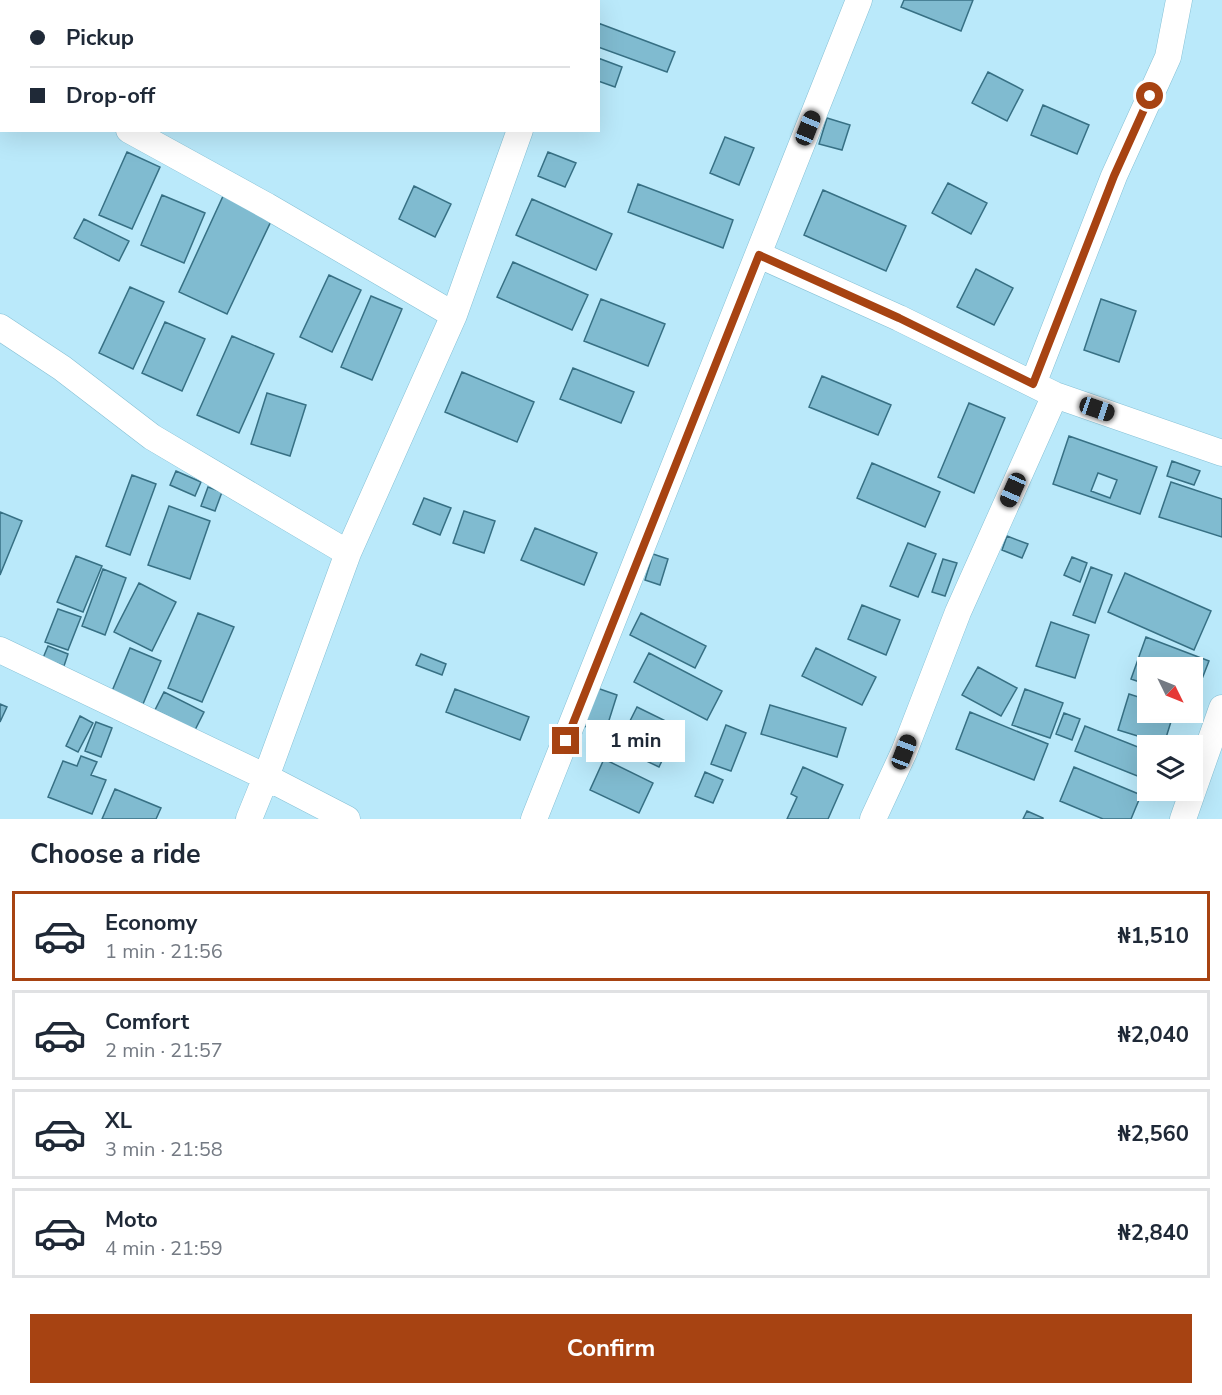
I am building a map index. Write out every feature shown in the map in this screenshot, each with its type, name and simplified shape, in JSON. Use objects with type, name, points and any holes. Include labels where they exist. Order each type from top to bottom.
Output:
[{"type":"street","points":[[534,819],[859,0]]},
{"type":"street","points":[[873,819],[904,752],[1044,389],[1114,176],[1168,57],[1179,0]]},
{"type":"street","points":[[133,132],[267,206],[454,315]]},
{"type":"street","points":[[249,819],[348,553],[454,315],[519,132]]},
{"type":"street","points":[[759,255],[899,318],[1044,389],[1222,453]]},
{"type":"street","points":[[0,327],[62,368],[152,437],[348,553]]},
{"type":"street","points":[[0,650],[266,777],[347,819]]},
{"type":"street","points":[[1183,819],[1222,708]]},
{"type":"building","points":[[904,0],[973,0],[961,31],[901,7]]},
{"type":"building","points":[[600,24],[675,52],[667,72],[600,48]]},
{"type":"building","points":[[600,59],[622,67],[615,87],[600,82]]},
{"type":"building","points":[[988,72],[1023,90],[1007,121],[972,103]]},
{"type":"building","points":[[1043,105],[1089,125],[1077,154],[1031,135]]},
{"type":"building","points":[[827,118],[850,125],[842,150],[819,144]]},
{"type":"building","points":[[725,137],[754,148],[739,185],[710,173]]},
{"type":"building","points":[[127,152],[160,167],[132,229],[99,215]]},
{"type":"building","points":[[548,152],[576,163],[565,187],[538,176]]},
{"type":"building","points":[[948,183],[987,203],[971,234],[932,213]]},
{"type":"building","points":[[638,184],[733,220],[723,248],[628,212]]},
{"type":"building","points":[[414,186],[451,204],[435,237],[399,219]]},
{"type":"building","points":[[823,190],[906,226],[886,271],[804,235]]},
{"type":"building","points":[[224,194],[273,217],[227,314],[179,292]]},
{"type":"building","points":[[162,195],[205,213],[184,263],[141,245]]},
{"type":"building","points":[[532,199],[612,234],[596,270],[516,235]]},
{"type":"building","points":[[84,219],[129,241],[119,261],[74,238]]},
{"type":"building","points":[[513,262],[588,295],[572,330],[497,297]]},
{"type":"building","points":[[976,269],[1013,288],[994,325],[957,307]]},
{"type":"building","points":[[329,275],[361,290],[332,352],[300,337]]},
{"type":"building","points":[[130,287],[164,302],[133,369],[99,353]]},
{"type":"building","points":[[371,296],[402,309],[372,380],[341,367]]},
{"type":"building","points":[[601,299],[665,324],[648,366],[584,341]]},
{"type":"building","points":[[1101,299],[1136,311],[1119,362],[1084,350]]},
{"type":"building","points":[[165,322],[205,339],[182,391],[142,373]]},
{"type":"building","points":[[232,336],[274,354],[239,433],[197,415]]},
{"type":"building","points":[[573,368],[634,392],[621,423],[560,399]]},
{"type":"building","points":[[462,372],[534,402],[517,442],[445,412]]},
{"type":"building","points":[[822,376],[891,405],[878,435],[809,407]]},
{"type":"building","points":[[267,393],[306,405],[290,456],[251,444]]},
{"type":"building","points":[[969,403],[1005,418],[974,493],[938,477]]},
{"type":"building","points":[[1069,436],[1157,467],[1140,514],[1053,484]],"holes":[[[1098,473],[1117,480],[1110,498],[1091,491]]]},
{"type":"building","points":[[1172,461],[1200,471],[1194,485],[1167,476]]},
{"type":"building","points":[[872,463],[940,492],[925,527],[857,498]]},
{"type":"building","points":[[176,471],[201,482],[195,496],[170,485]]},
{"type":"building","points":[[132,475],[156,484],[130,555],[106,546]]},
{"type":"building","points":[[1171,482],[1222,499],[1222,537],[1159,517]]},
{"type":"building","points":[[208,487],[222,492],[215,511],[201,506]]},
{"type":"building","points":[[424,498],[451,508],[440,535],[413,524]]},
{"type":"building","points":[[169,506],[210,521],[190,579],[148,565]]},
{"type":"building","points":[[464,511],[495,521],[484,553],[453,543]]},
{"type":"building","points":[[0,512],[22,521],[0,575]]},
{"type":"building","points":[[535,528],[597,553],[584,585],[521,560]]},
{"type":"building","points":[[1007,536],[1028,544],[1022,558],[1002,550]]},
{"type":"building","points":[[908,543],[936,554],[918,597],[890,586]]},
{"type":"building","points":[[653,554],[668,559],[660,585],[645,580]]},
{"type":"building","points":[[76,556],[102,566],[83,612],[57,602]]},
{"type":"building","points":[[1072,557],[1087,563],[1080,582],[1064,575]]},
{"type":"building","points":[[943,559],[957,563],[945,596],[932,592]]},
{"type":"building","points":[[1091,567],[1112,575],[1095,623],[1073,615]]},
{"type":"building","points":[[103,569],[126,578],[105,635],[82,626]]},
{"type":"building","points":[[1125,573],[1211,611],[1194,650],[1108,612]]},
{"type":"building","points":[[139,583],[176,602],[152,651],[114,632]]},
{"type":"building","points":[[862,605],[900,620],[886,655],[848,639]]},
{"type":"building","points":[[58,609],[81,617],[68,650],[45,642]]},
{"type":"building","points":[[198,613],[234,627],[202,702],[168,688]]},
{"type":"building","points":[[641,613],[706,646],[695,668],[630,635]]},
{"type":"building","points":[[1051,622],[1089,635],[1075,678],[1036,666]]},
{"type":"building","points":[[1146,637],[1198,657],[1139,657]]},
{"type":"building","points":[[48,646],[68,654],[64,666],[43,658]]},
{"type":"building","points":[[130,648],[161,661],[143,704],[112,691]]},
{"type":"building","points":[[816,648],[876,677],[862,705],[802,676]]},
{"type":"building","points":[[649,653],[722,691],[707,720],[634,682]]},
{"type":"building","points":[[421,654],[446,664],[442,675],[416,665]]},
{"type":"building","points":[[1203,659],[1209,661],[1203,676]]},
{"type":"building","points":[[1137,662],[1137,681],[1131,679]]},
{"type":"building","points":[[978,667],[1017,688],[1001,716],[962,695]]},
{"type":"building","points":[[597,688],[617,695],[605,733],[584,726]]},
{"type":"building","points":[[455,689],[529,717],[520,740],[446,712]]},
{"type":"building","points":[[1025,689],[1063,703],[1050,738],[1012,725]]},
{"type":"building","points":[[164,692],[204,712],[195,730],[155,710]]},
{"type":"building","points":[[1129,694],[1137,697],[1137,723],[1171,723],[1167,735],[1137,736],[1118,730]]},
{"type":"building","points":[[0,704],[7,707],[0,722]]},
{"type":"building","points":[[770,705],[846,728],[837,757],[761,734]]},
{"type":"building","points":[[637,707],[678,727],[659,767],[617,747]]},
{"type":"building","points":[[970,712],[1048,744],[1034,780],[956,749]]},
{"type":"building","points":[[1064,713],[1080,719],[1072,740],[1056,734]]},
{"type":"building","points":[[80,716],[93,723],[78,752],[66,746]]},
{"type":"building","points":[[96,722],[112,728],[101,757],[85,751]]},
{"type":"building","points":[[726,725],[746,733],[731,771],[711,764]]},
{"type":"building","points":[[1085,726],[1137,747],[1137,776],[1075,751]]},
{"type":"building","points":[[81,756],[97,762],[91,775],[106,780],[92,814],[48,797],[63,761],[77,766]]},
{"type":"building","points":[[604,759],[653,783],[639,813],[590,790]]},
{"type":"building","points":[[803,767],[843,785],[828,819],[787,819],[797,797],[791,794]]},
{"type":"building","points":[[1074,767],[1137,793],[1138,801],[1131,819],[1103,819],[1060,801]]},
{"type":"building","points":[[705,772],[723,780],[713,803],[695,796]]},
{"type":"building","points":[[115,789],[161,808],[156,819],[102,819]]},
{"type":"building","points":[[1027,811],[1043,818],[1043,819],[1023,819]]},
{"type":"route","points":[[566,741],[759,255],[899,318],[1033,384],[1114,176],[1150,96]]}]
